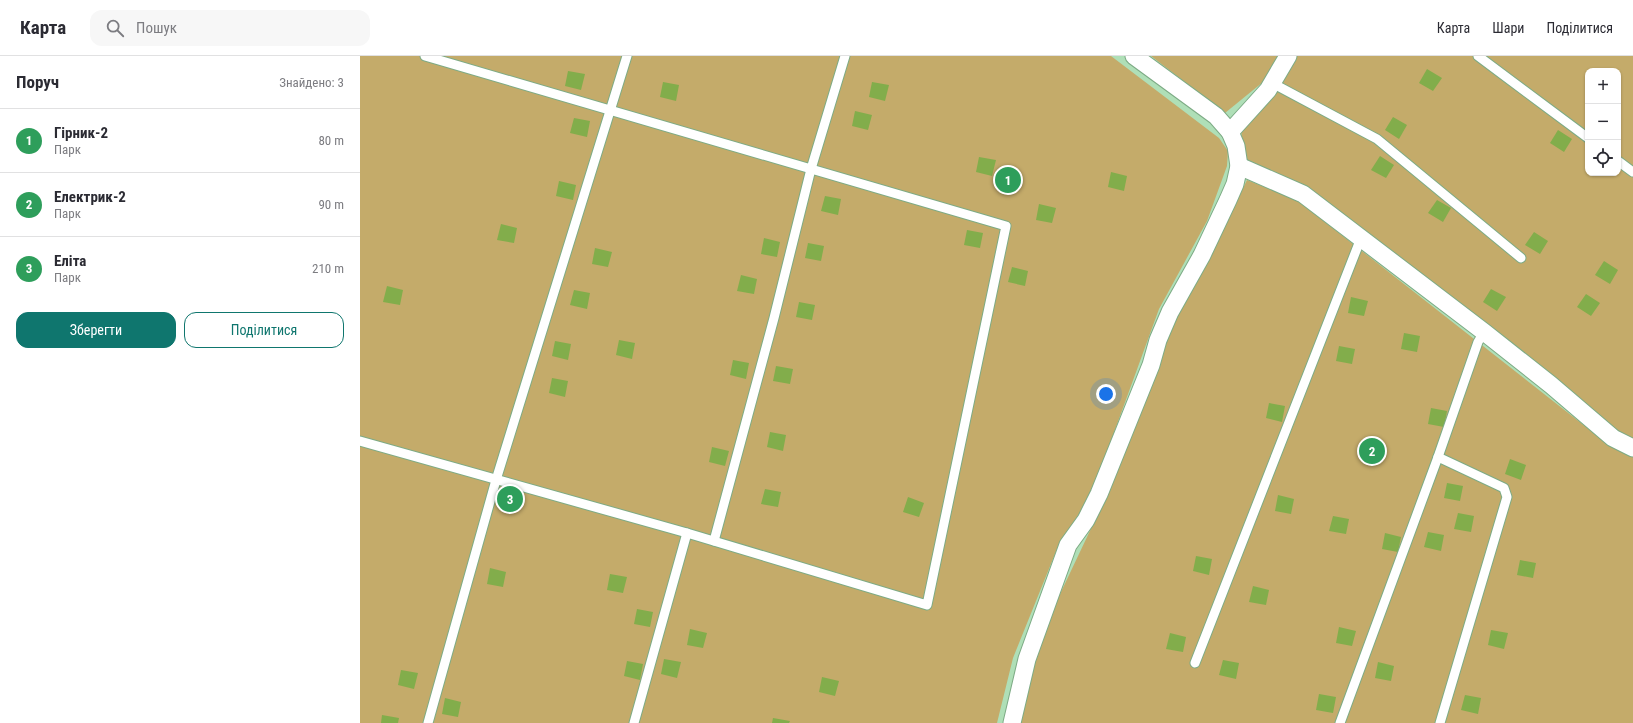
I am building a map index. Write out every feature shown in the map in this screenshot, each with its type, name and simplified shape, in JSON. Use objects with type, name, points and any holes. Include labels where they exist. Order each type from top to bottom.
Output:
[{"type":"street","points":[[1012,723],[1027,659],[1068,545],[1086,520],[1099,494],[1151,365],[1158,340],[1170,312],[1202,255],[1228,200],[1235,184],[1239,166],[1236,146],[1230,132],[1216,116],[1134,56]]},
{"type":"street","points":[[1230,132],[1268,90],[1288,56]]},
{"type":"street","points":[[1239,166],[1303,194],[1484,332],[1551,385],[1613,438],[1633,448]]},
{"type":"lane","points":[[360,441],[688,533],[927,605],[1006,226],[425,56]]},
{"type":"lane","points":[[428,723],[496,480],[626,56]]},
{"type":"lane","points":[[714,541],[772,325],[811,169],[845,56]]},
{"type":"lane","points":[[1478,56],[1585,136]]},
{"type":"lane","points":[[1272,83],[1377,139],[1521,258]]},
{"type":"lane","points":[[1621,163],[1633,172]]},
{"type":"lane","points":[[1194,663],[1361,238]]},
{"type":"lane","points":[[1340,723],[1438,458],[1478,342],[1484,332]]},
{"type":"lane","points":[[1438,458],[1504,488],[1507,497],[1440,723]]},
{"type":"lane","points":[[634,723],[688,533]]},
{"type":"shaded area","points":[[360,56],[1111,56],[1219,138],[1228,151],[1227,166],[1207,221],[1159,309],[1092,493],[1057,549],[1013,658],[997,723],[360,723]]},
{"type":"shaded area","points":[[1151,56],[1278,56],[1263,82],[1225,113]]},
{"type":"shaded area","points":[[1296,56],[1633,56],[1633,440],[1619,433],[1309,188],[1246,159],[1241,131]]},
{"type":"shaded area","points":[[1247,180],[1297,200],[1609,445],[1633,457],[1633,723],[1019,723],[1031,660],[1052,611],[1105,499],[1175,319],[1206,263]]},
{"type":"building","points":[[1427,69],[1442,78],[1433,91],[1419,83]]},
{"type":"building","points":[[568,71],[585,74],[581,90],[565,86]]},
{"type":"building","points":[[663,82],[679,85],[676,101],[660,97]]},
{"type":"building","points":[[872,82],[889,85],[885,101],[869,97]]},
{"type":"building","points":[[855,111],[872,115],[868,130],[852,126]]},
{"type":"building","points":[[1393,117],[1407,125],[1399,139],[1385,130]]},
{"type":"building","points":[[574,118],[590,121],[587,137],[570,133]]},
{"type":"building","points":[[1558,130],[1572,139],[1564,152],[1550,143]]},
{"type":"building","points":[[1380,156],[1394,165],[1386,178],[1371,170]]},
{"type":"building","points":[[979,157],[996,160],[992,176],[976,172]]},
{"type":"building","points":[[1111,172],[1127,176],[1124,191],[1108,187]]},
{"type":"building","points":[[559,181],[576,185],[573,200],[556,196]]},
{"type":"building","points":[[825,196],[841,199],[838,215],[821,211]]},
{"type":"building","points":[[1437,200],[1451,208],[1443,222],[1428,213]]},
{"type":"building","points":[[1039,204],[1056,208],[1052,223],[1036,220]]},
{"type":"building","points":[[501,224],[517,228],[514,243],[497,240]]},
{"type":"building","points":[[967,230],[983,233],[980,248],[964,245]]},
{"type":"building","points":[[1534,232],[1548,241],[1540,254],[1525,245]]},
{"type":"building","points":[[764,238],[780,242],[777,257],[761,254]]},
{"type":"building","points":[[808,243],[824,246],[821,261],[805,258]]},
{"type":"building","points":[[595,248],[612,252],[608,267],[592,264]]},
{"type":"building","points":[[1604,261],[1618,270],[1610,284],[1595,275]]},
{"type":"building","points":[[1012,267],[1028,271],[1025,286],[1008,282]]},
{"type":"building","points":[[741,275],[757,279],[754,294],[737,291]]},
{"type":"building","points":[[387,286],[403,290],[400,305],[383,302]]},
{"type":"building","points":[[1491,289],[1506,297],[1497,311],[1483,302]]},
{"type":"building","points":[[574,290],[590,293],[587,309],[570,305]]},
{"type":"building","points":[[1586,294],[1600,303],[1591,316],[1577,307]]},
{"type":"building","points":[[1351,297],[1368,301],[1364,316],[1348,313]]},
{"type":"building","points":[[799,302],[815,305],[812,320],[796,317]]},
{"type":"building","points":[[1404,333],[1420,336],[1417,352],[1401,349]]},
{"type":"building","points":[[619,340],[635,343],[632,359],[616,355]]},
{"type":"building","points":[[555,341],[571,344],[568,360],[552,356]]},
{"type":"building","points":[[1339,346],[1355,349],[1352,364],[1336,361]]},
{"type":"building","points":[[733,360],[749,363],[746,379],[730,375]]},
{"type":"building","points":[[776,366],[793,369],[790,384],[773,381]]},
{"type":"building","points":[[552,378],[568,381],[565,397],[549,393]]},
{"type":"building","points":[[1269,403],[1285,406],[1282,422],[1266,418]]},
{"type":"building","points":[[1431,408],[1447,411],[1444,427],[1428,424]]},
{"type":"building","points":[[770,432],[786,435],[783,451],[767,447]]},
{"type":"building","points":[[712,447],[729,451],[725,466],[709,462]]},
{"type":"building","points":[[1510,459],[1526,465],[1521,480],[1505,474]]},
{"type":"building","points":[[1447,483],[1463,486],[1460,501],[1444,498]]},
{"type":"building","points":[[765,489],[781,492],[778,507],[761,504]]},
{"type":"building","points":[[1278,495],[1294,499],[1291,514],[1275,511]]},
{"type":"building","points":[[908,497],[924,503],[919,517],[903,512]]},
{"type":"building","points":[[1458,513],[1474,516],[1471,532],[1454,529]]},
{"type":"building","points":[[1333,516],[1349,519],[1346,534],[1329,531]]},
{"type":"building","points":[[1428,532],[1444,535],[1441,551],[1424,547]]},
{"type":"building","points":[[1385,533],[1401,537],[1398,552],[1382,549]]},
{"type":"building","points":[[1196,556],[1212,559],[1209,575],[1193,571]]},
{"type":"building","points":[[1520,560],[1536,563],[1533,578],[1517,575]]},
{"type":"building","points":[[490,568],[506,572],[503,587],[487,584]]},
{"type":"building","points":[[610,574],[627,577],[623,593],[607,590]]},
{"type":"building","points":[[1253,586],[1269,590],[1266,605],[1249,602]]},
{"type":"building","points":[[637,609],[653,612],[650,627],[634,624]]},
{"type":"building","points":[[1339,627],[1356,631],[1352,646],[1336,643]]},
{"type":"building","points":[[690,629],[707,633],[703,648],[687,645]]},
{"type":"building","points":[[1491,630],[1508,633],[1504,649],[1488,645]]},
{"type":"building","points":[[1170,633],[1186,637],[1183,652],[1166,649]]},
{"type":"building","points":[[664,659],[681,662],[677,678],[661,674]]},
{"type":"building","points":[[1223,660],[1239,663],[1236,679],[1219,675]]},
{"type":"building","points":[[627,661],[643,664],[640,680],[624,676]]},
{"type":"building","points":[[1378,662],[1394,666],[1391,681],[1375,678]]},
{"type":"building","points":[[401,670],[418,673],[414,689],[398,685]]},
{"type":"building","points":[[822,677],[839,681],[835,696],[819,692]]},
{"type":"building","points":[[1319,694],[1336,697],[1333,713],[1316,710]]},
{"type":"building","points":[[1465,695],[1481,698],[1478,714],[1461,710]]},
{"type":"building","points":[[445,698],[461,702],[458,717],[442,714]]},
{"type":"building","points":[[382,715],[399,718],[398,723],[381,723]]},
{"type":"building","points":[[773,718],[790,721],[789,723],[772,723]]},
{"type":"place","name":"Гірник-2","points":[[1008,180]]},
{"type":"place","name":"Електрик-2","points":[[1372,451]]},
{"type":"place","name":"Еліта","points":[[510,499]]}]
